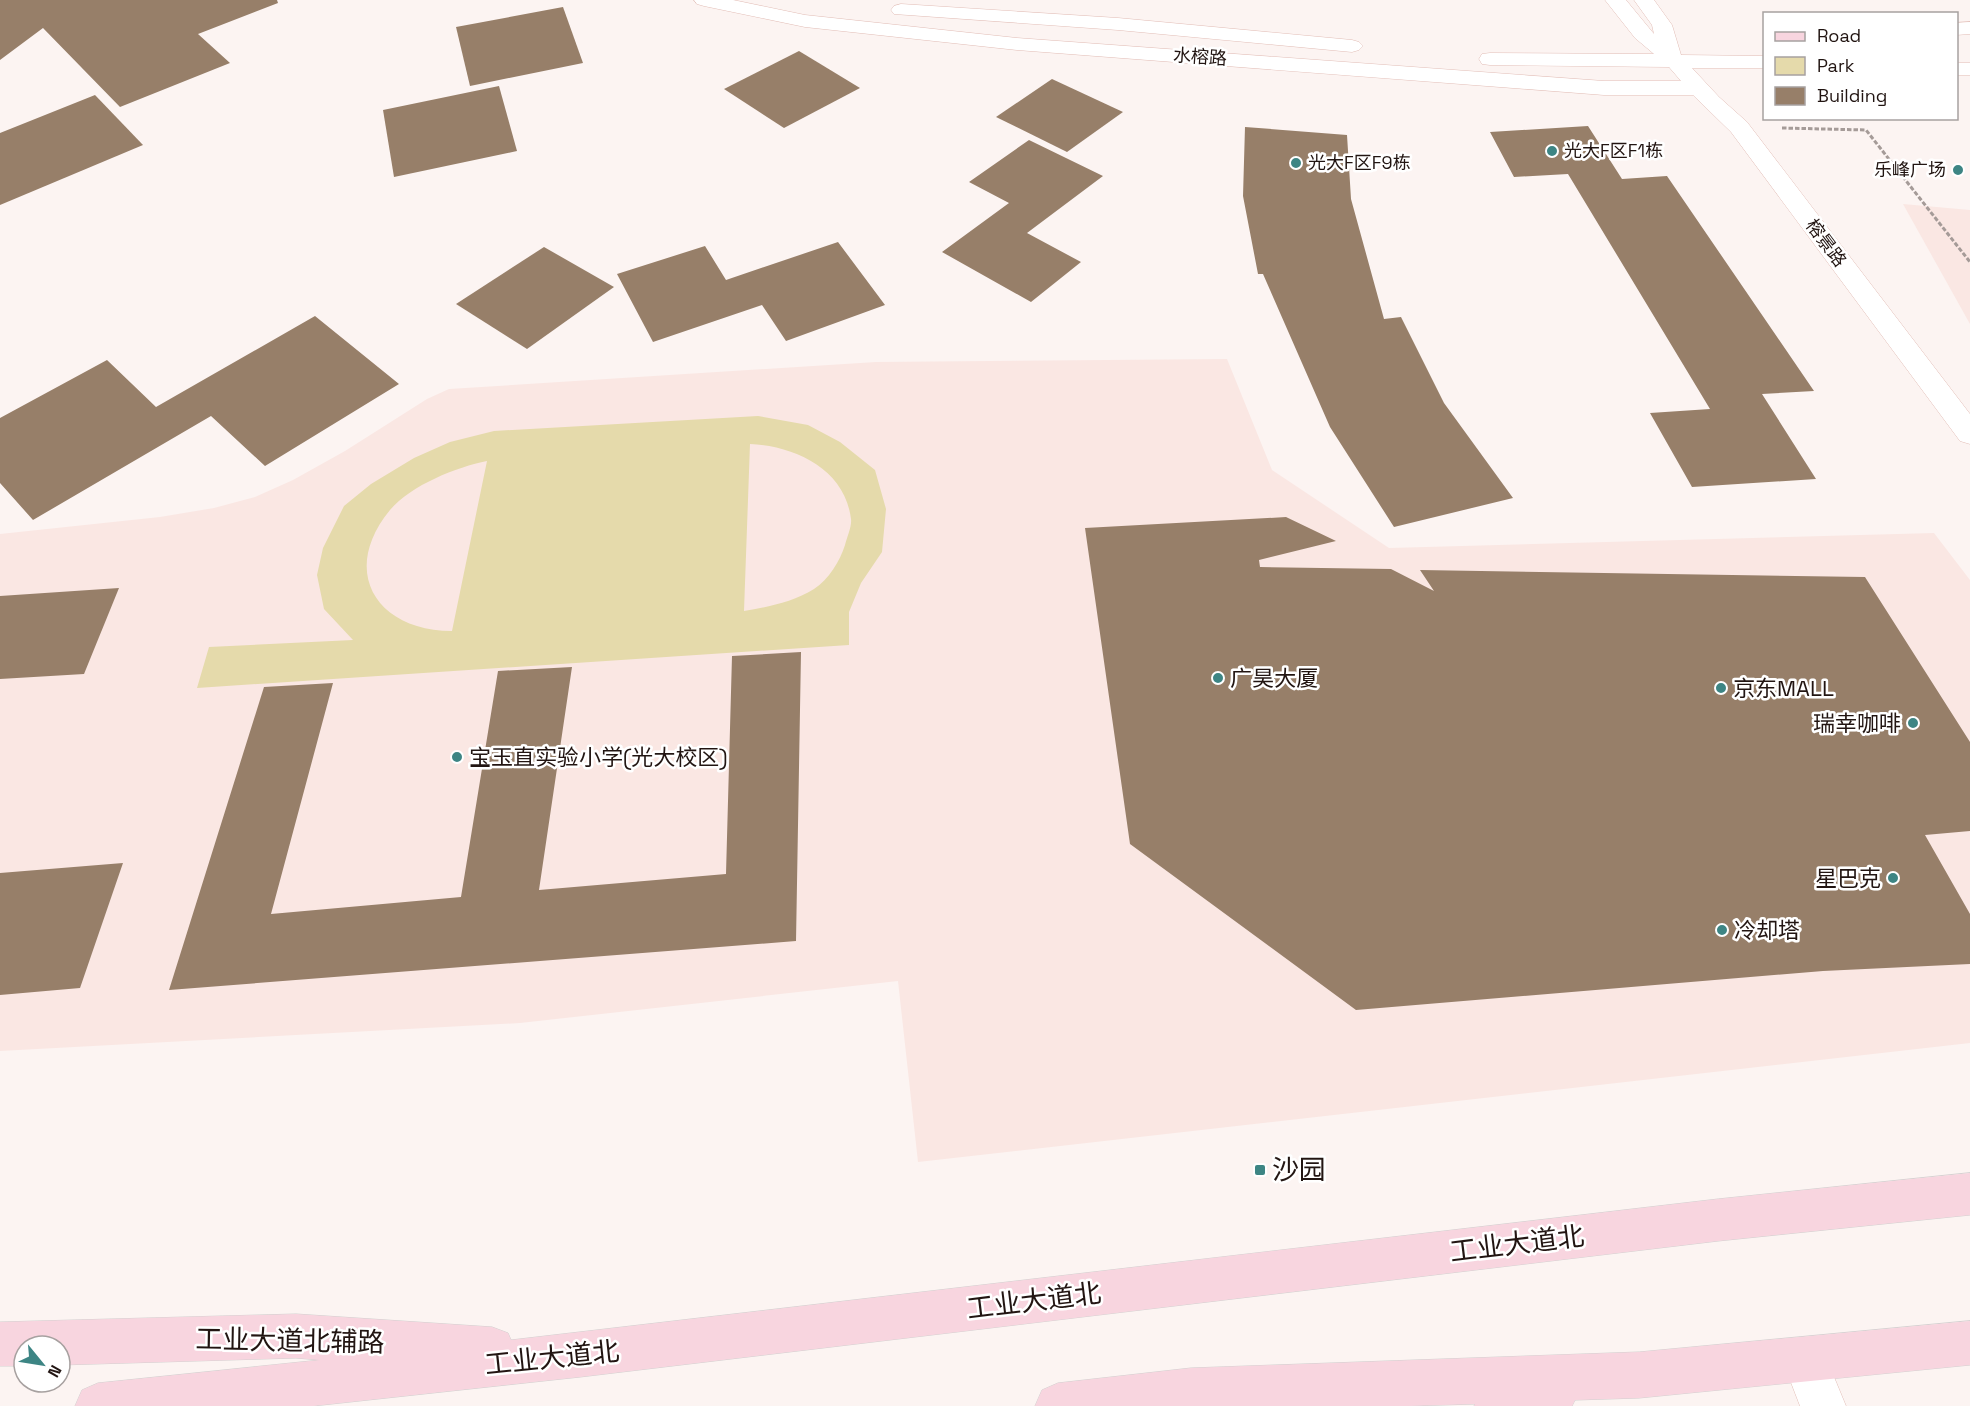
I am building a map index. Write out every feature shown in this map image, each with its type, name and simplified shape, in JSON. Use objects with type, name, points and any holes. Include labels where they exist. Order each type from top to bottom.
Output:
[{"type":"main road","name":"工业大道北","points":[[98,1406],[580,1355],[1718,1220],[1970,1194]]},
{"type":"main road","name":"工业大道北辅路","points":[[0,1344],[296,1336],[580,1355]]},
{"type":"main road","points":[[1058,1406],[1191,1391],[1639,1376],[1970,1343]]},
{"type":"main road","points":[[1497,1406],[1639,1376]]},
{"type":"street","name":"水榕路","points":[[704,0],[804,21],[1017,44],[1604,88],[1699,88]]},
{"type":"street","name":"榕景路","points":[[1615,0],[1642,34],[1673,59],[1739,127],[1970,434]]},
{"type":"street","name":"榕景路","points":[[1644,0],[1667,36],[1673,59]]},
{"type":"street","points":[[818,3],[864,7]]},
{"type":"street","name":"水榕路","points":[[887,9],[1118,24],[1377,48]]},
{"type":"street","points":[[1472,57],[1495,60],[1673,59],[1763,62]]},
{"type":"street","points":[[1804,1359],[1824,1406]]},
{"type":"path","points":[[1739,127],[1866,130],[1970,262]]},
{"type":"shaded area","points":[[1903,204],[1970,210],[1970,324]]},
{"type":"shaded area","points":[[1227,359],[1272,470],[1389,548],[1934,533],[1970,580],[1970,1043],[918,1162],[898,981],[520,1023],[0,1051],[0,534],[160,517],[214,508],[255,497],[293,480],[345,451],[427,399],[449,389],[876,362]]},
{"type":"green space","points":[[758,416],[808,425],[840,442],[875,470],[886,509],[882,552],[861,583],[849,612],[849,645],[197,688],[209,647],[353,640],[324,609],[317,575],[323,548],[344,506],[371,484],[414,458],[450,442],[494,431]],"holes":[[[750,444],[800,455],[828,474],[839,486],[847,502],[851,522],[840,557],[829,575],[819,585],[806,594],[789,601],[744,611]],[[487,461],[452,631],[426,628],[404,621],[386,609],[374,594],[367,576],[368,555],[375,533],[390,510],[422,485],[462,468]]]},
{"type":"building","points":[[0,0],[277,0],[278,3],[198,34],[230,63],[120,107],[43,28],[0,60]]},
{"type":"building","points":[[563,7],[583,63],[470,86],[456,27]]},
{"type":"building","points":[[799,51],[860,88],[784,128],[724,89]]},
{"type":"building","points":[[1052,79],[1123,112],[1067,152],[996,117]]},
{"type":"building","points":[[499,86],[517,151],[394,177],[383,110]]},
{"type":"building","points":[[95,95],[143,145],[0,205],[0,133]]},
{"type":"building","points":[[1588,126],[1622,179],[1667,176],[1814,391],[1762,394],[1816,479],[1692,487],[1650,413],[1710,409],[1568,174],[1514,177],[1490,132]]},
{"type":"building","points":[[1245,127],[1347,135],[1351,199],[1384,319],[1401,317],[1444,403],[1513,498],[1394,527],[1330,427],[1263,274],[1258,274],[1243,196]]},
{"type":"building","points":[[1029,140],[1103,176],[1027,233],[1081,262],[1031,302],[942,252],[1009,203],[969,182]]},
{"type":"building","points":[[838,242],[885,305],[786,341],[762,305],[653,342],[617,274],[705,246],[726,280]]},
{"type":"building","points":[[544,247],[614,287],[527,349],[456,304]]},
{"type":"building","points":[[315,316],[399,384],[265,466],[211,416],[33,520],[0,483],[0,418],[107,360],[156,407]]},
{"type":"building","points":[[1286,517],[1336,541],[1259,560],[1260,567],[1391,569],[1434,591],[1420,570],[1865,577],[1970,742],[1970,831],[1925,835],[1970,914],[1970,964],[1823,971],[1356,1010],[1130,844],[1085,528]]},
{"type":"building","points":[[119,588],[84,674],[0,679],[0,596]]},
{"type":"building","points":[[801,652],[796,941],[169,990],[264,687],[333,683],[271,914],[461,897],[498,671],[572,667],[539,890],[726,874],[732,656]]},
{"type":"building","points":[[123,863],[80,988],[0,995],[0,873]]},
{"type":"place","name":"光大F区F1栋","points":[[1552,151]]},
{"type":"place","name":"光大F区F9栋","points":[[1296,163]]},
{"type":"place","name":"乐峰广场","points":[[1958,170]]},
{"type":"place","name":"广昊大厦","points":[[1218,678]]},
{"type":"place","name":"京东MALL","points":[[1721,688]]},
{"type":"place","name":"瑞幸咖啡","points":[[1913,723]]},
{"type":"place","name":"宝玉直实验小学(光大校区)","points":[[457,757]]},
{"type":"place","name":"星巴克","points":[[1893,878]]},
{"type":"place","name":"冷却塔","points":[[1722,930]]},
{"type":"place","name":"沙园","points":[[1260,1170]]}]
